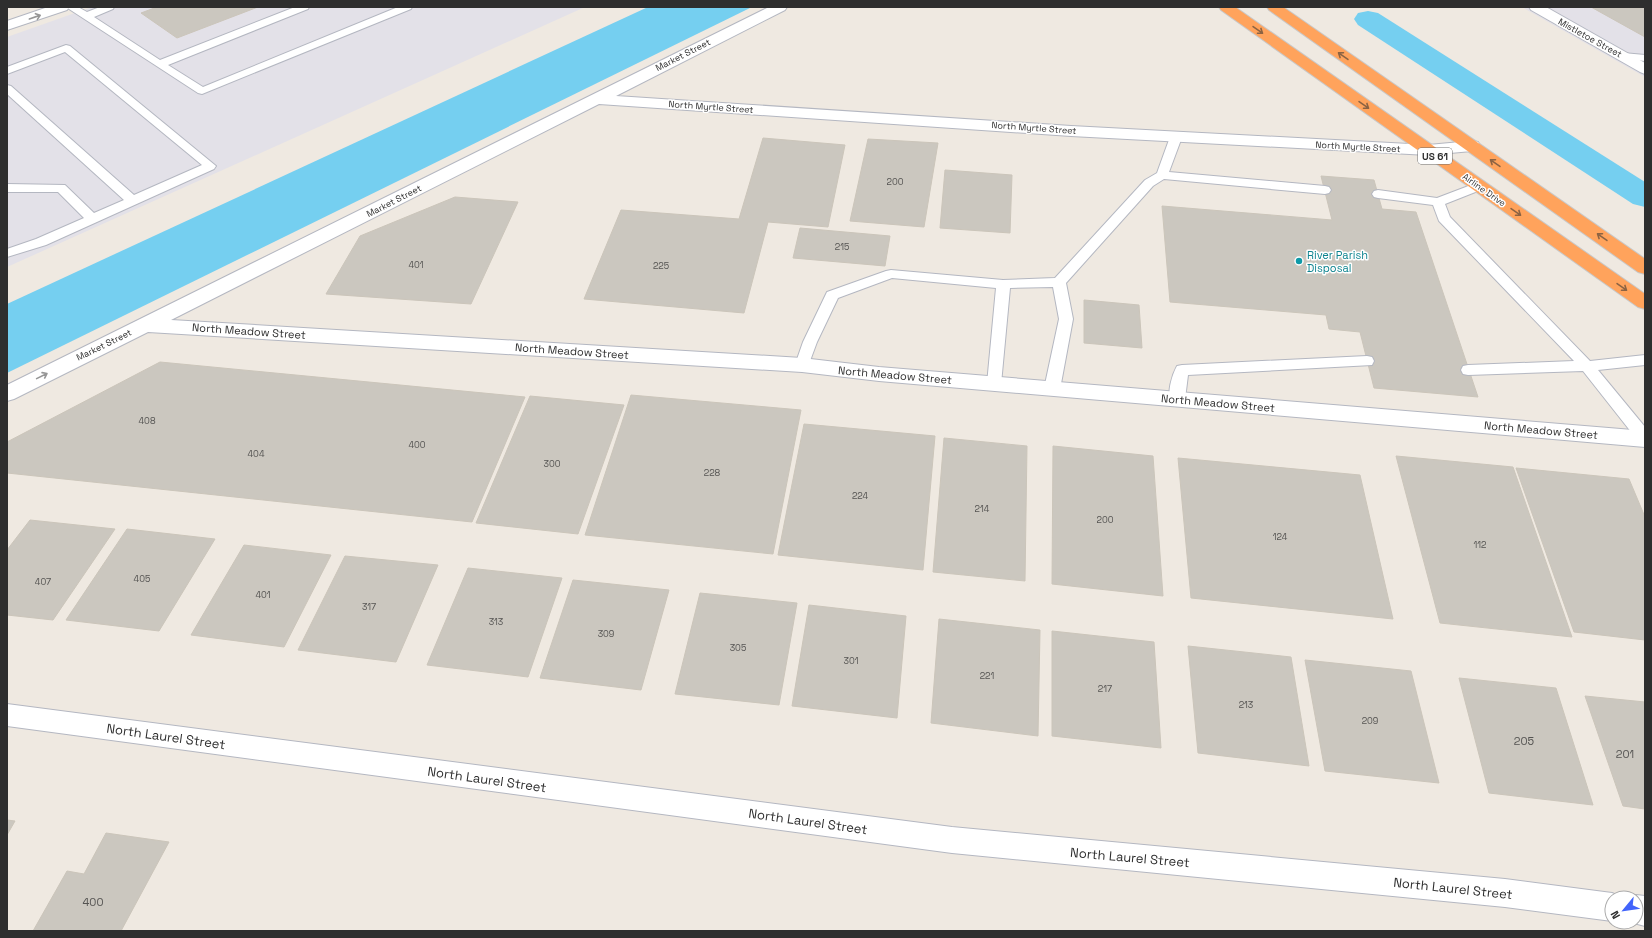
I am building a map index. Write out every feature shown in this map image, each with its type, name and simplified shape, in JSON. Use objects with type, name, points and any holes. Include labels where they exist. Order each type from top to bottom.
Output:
[{"type":"highway","name":"Airline Drive","points":[[1226,7],[1645,303]]},
{"type":"highway","name":"US 61","points":[[1274,7],[1645,268]]},
{"type":"street","points":[[7,12],[20,7]]},
{"type":"street","points":[[7,26],[62,7]]},
{"type":"street","name":"Market Street","points":[[7,394],[780,7]]},
{"type":"street","name":"Mistletoe Street","points":[[1536,7],[1645,69]]},
{"type":"street","name":"North Myrtle Street","points":[[596,99],[1176,137],[1428,150],[1472,146]]},
{"type":"street","name":"North Meadow Street","points":[[145,325],[802,365],[879,374],[1645,439]]},
{"type":"street","name":"North Laurel Street","points":[[7,715],[952,840],[1490,892],[1604,905]]},
{"type":"lane","points":[[71,7],[202,91],[407,7]]},
{"type":"lane","points":[[86,16],[109,7]]},
{"type":"lane","points":[[159,64],[304,7]]},
{"type":"lane","points":[[7,71],[66,48],[210,166],[41,242],[7,254]]},
{"type":"lane","points":[[1623,56],[1645,58]]},
{"type":"lane","points":[[7,88],[133,201]]},
{"type":"lane","points":[[1162,175],[1176,137]]},
{"type":"lane","points":[[802,365],[810,342],[832,295],[891,274],[1002,284],[1059,282],[1149,183],[1162,175],[1325,190]]},
{"type":"lane","points":[[1378,194],[1438,202],[1478,186]]},
{"type":"lane","points":[[7,188],[61,188],[93,218]]},
{"type":"lane","points":[[1438,202],[1444,218],[1587,366],[1645,439]]},
{"type":"lane","points":[[1052,389],[1066,319],[1059,282]]},
{"type":"lane","points":[[994,384],[1002,284]]},
{"type":"lane","points":[[1468,370],[1587,366],[1645,360]]},
{"type":"lane","points":[[1177,400],[1178,379],[1182,370],[1367,361]]},
{"type":"shaded area","points":[[92,7],[585,7],[7,267],[7,37]]},
{"type":"shaded area","points":[[1522,7],[1645,7],[1645,77]]},
{"type":"water","points":[[648,7],[752,7],[7,373],[7,304]]},
{"type":"building","points":[[157,7],[258,7],[177,38],[141,13]]},
{"type":"building","points":[[1591,7],[1645,8],[1645,37]]},
{"type":"building","points":[[763,138],[845,145],[828,227],[768,222],[744,313],[584,299],[621,210],[739,219]]},
{"type":"building","points":[[868,139],[938,143],[924,227],[850,221]]},
{"type":"building","points":[[945,170],[1012,175],[1010,233],[940,228]]},
{"type":"building","name":"River Parish Disposal","points":[[1321,176],[1374,180],[1382,209],[1416,212],[1478,397],[1374,388],[1360,332],[1329,329],[1326,315],[1170,302],[1162,206],[1332,220]]},
{"type":"building","points":[[455,197],[518,202],[471,304],[326,294],[360,236]]},
{"type":"building","points":[[800,228],[890,236],[885,266],[793,258]]},
{"type":"building","points":[[1084,300],[1139,305],[1142,348],[1084,343]]},
{"type":"building","points":[[160,362],[525,397],[472,522],[7,473],[7,442]]},
{"type":"building","points":[[631,395],[801,410],[773,554],[585,535]]},
{"type":"building","points":[[530,396],[624,405],[578,534],[476,523]]},
{"type":"building","points":[[804,424],[935,436],[923,570],[778,555]]},
{"type":"building","points":[[944,438],[1027,446],[1025,581],[933,572]]},
{"type":"building","points":[[1053,446],[1153,456],[1163,596],[1052,584]]},
{"type":"building","points":[[1396,456],[1513,467],[1572,637],[1440,623]]},
{"type":"building","points":[[1178,458],[1360,475],[1393,619],[1191,598]]},
{"type":"building","points":[[1516,468],[1629,479],[1645,517],[1645,640],[1574,632]]},
{"type":"building","points":[[30,520],[115,529],[53,620],[7,615],[7,550]]},
{"type":"building","points":[[127,529],[215,539],[159,631],[66,620]]},
{"type":"building","points":[[244,545],[331,555],[284,647],[191,635]]},
{"type":"building","points":[[345,556],[438,565],[396,662],[298,650]]},
{"type":"building","points":[[468,568],[562,578],[528,677],[427,665]]},
{"type":"building","points":[[573,580],[669,590],[641,690],[540,678]]},
{"type":"building","points":[[700,593],[797,603],[779,705],[675,694]]},
{"type":"building","points":[[809,605],[906,616],[897,718],[792,706]]},
{"type":"building","points":[[939,619],[1040,630],[1038,736],[931,723]]},
{"type":"building","points":[[1052,631],[1154,642],[1161,748],[1052,736]]},
{"type":"building","points":[[1188,646],[1291,657],[1309,766],[1198,753]]},
{"type":"building","points":[[1305,660],[1411,671],[1439,783],[1325,771]]},
{"type":"building","points":[[1459,678],[1556,688],[1593,805],[1489,793]]},
{"type":"building","points":[[1585,696],[1645,702],[1645,809],[1623,806]]},
{"type":"building","points":[[7,820],[15,821],[7,835]]},
{"type":"building","points":[[106,833],[169,842],[121,931],[33,931],[67,871],[84,874]]},
{"type":"waterway","points":[[1368,19],[1645,197]]},
{"type":"place","name":"River Parish Disposal","points":[[1299,261]]}]
